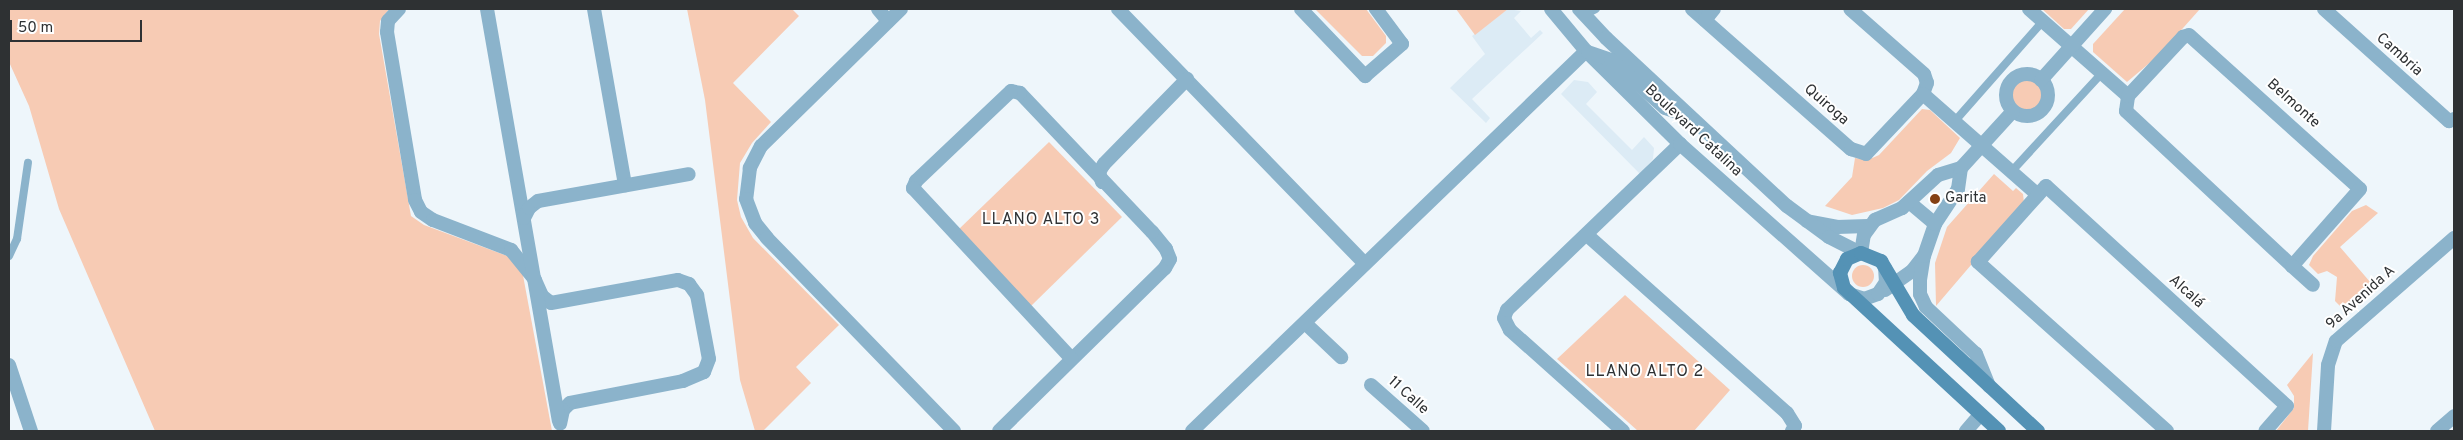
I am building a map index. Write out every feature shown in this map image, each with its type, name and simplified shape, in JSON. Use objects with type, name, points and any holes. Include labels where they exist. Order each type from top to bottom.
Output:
[{"type":"main road","points":[[1999,431],[1849,294],[1841,281],[1842,265],[1854,255],[1861,253],[1876,256],[1886,268],[1893,283],[1913,314],[2038,431]]},
{"type":"street","points":[[399,9],[388,21],[387,32],[417,206],[433,220],[505,246],[516,255],[535,280],[542,296],[555,304],[678,280],[686,282],[697,295],[710,359],[707,370],[692,379],[570,403],[563,410],[561,428]]},
{"type":"street","points":[[486,9],[561,428]]},
{"type":"street","points":[[594,9],[625,185]]},
{"type":"street","points":[[878,9],[888,21]]},
{"type":"street","points":[[901,9],[761,146],[747,178],[746,199],[750,216],[767,238],[954,431]]},
{"type":"street","points":[[1118,9],[1364,263]]},
{"type":"street","points":[[1301,9],[1365,76],[1402,44],[1376,9]]},
{"type":"street","name":"Boulevard Catalina","points":[[1551,9],[1586,51],[1680,144],[1849,294]]},
{"type":"street","name":"Quiroga","points":[[1692,9],[1858,153],[1871,151],[1923,94]]},
{"type":"street","points":[[1705,20],[1714,9]]},
{"type":"street","points":[[1850,9],[1924,74],[1926,83],[1923,94],[2038,195],[1978,262],[2167,431]]},
{"type":"street","points":[[2030,9],[2128,96],[2125,106],[2129,116],[2313,285]]},
{"type":"street","points":[[2041,80],[2105,9]]},
{"type":"street","name":"Cambria","points":[[2324,9],[2449,121],[2454,119]]},
{"type":"street","name":"Boulevard Catalina","points":[[1586,11],[1688,116],[1806,221],[1861,253]]},
{"type":"street","name":"Belmonte","points":[[2128,96],[2183,37],[2190,35],[2360,189],[2292,266]]},
{"type":"street","points":[[1192,431],[1305,323],[1364,263],[1586,51],[1612,60],[1665,108],[1688,116]]},
{"type":"street","points":[[2024,75],[2041,80],[2048,96],[2043,109],[2025,116],[2013,111],[2006,93],[2012,81],[2024,75]]},
{"type":"street","points":[[1102,182],[1099,172],[1104,164],[1186,79]]},
{"type":"street","points":[[999,431],[1165,268],[1170,259],[1161,242],[1020,94],[1011,90],[916,181],[913,188],[1072,359]]},
{"type":"street","points":[[1806,221],[1837,227],[1868,226],[1914,198],[1938,175],[1961,168],[2013,111]]},
{"type":"street","points":[[1623,431],[1510,330],[1504,318],[1507,310],[1680,144]]},
{"type":"street","points":[[1961,168],[1958,189],[1938,218],[1924,256],[1920,294],[1926,307],[1976,354],[1990,386]]},
{"type":"street","points":[[524,218],[529,208],[538,201],[688,174]]},
{"type":"street","name":"Alcalá","points":[[2038,195],[2046,186],[2287,406],[2265,431]]},
{"type":"street","points":[[1914,198],[1938,218]]},
{"type":"street","points":[[1861,253],[1868,226]]},
{"type":"street","points":[[1587,235],[1787,412],[1795,426],[1792,431]]},
{"type":"street","name":"9a Avenida A","points":[[2324,431],[2329,358],[2336,341],[2454,238]]},
{"type":"street","points":[[1849,294],[1864,299],[1878,294],[1912,271],[1924,256]]},
{"type":"street","points":[[1878,294],[1886,282],[1886,268]]},
{"type":"street","points":[[1305,323],[1341,357]]},
{"type":"street","points":[[9,365],[31,431]]},
{"type":"street","name":"11 Calle","points":[[1371,385],[1423,431]]},
{"type":"street","points":[[1966,431],[1980,415]]},
{"type":"street","points":[[2437,431],[2454,416]]},
{"type":"lane","points":[[1954,122],[2043,21]]},
{"type":"lane","points":[[2012,172],[2102,73]]},
{"type":"lane","points":[[9,256],[17,239],[28,163]]},
{"type":"shaded area","points":[[9,9],[389,9],[380,21],[379,34],[411,216],[424,225],[510,257],[522,270],[552,431],[155,431],[59,209],[29,106],[9,62]]},
{"type":"shaded area","points":[[687,9],[792,9],[799,16],[733,83],[771,122],[752,143],[740,163],[737,200],[741,217],[753,238],[839,325],[796,367],[811,383],[763,431],[755,431],[740,380],[705,100]]},
{"type":"shaded area","points":[[1315,9],[1366,9],[1386,36],[1386,43],[1373,56],[1362,56]]},
{"type":"shaded area","points":[[1456,9],[1508,9],[1475,35]]},
{"type":"shaded area","points":[[1508,9],[1521,11],[1514,18],[1531,38],[1540,30],[1543,33],[1472,99],[1490,118],[1486,123],[1450,88],[1485,54],[1472,36]]},
{"type":"shaded area","points":[[2042,9],[2089,9],[2071,29],[2064,29]]},
{"type":"shaded area","points":[[2125,9],[2200,9],[2159,55],[2127,82],[2093,52],[2093,44]]},
{"type":"shaded area","points":[[2027,79],[2033,80],[2038,84],[2042,89],[2042,101],[2038,106],[2033,110],[2027,111],[2021,110],[2016,106],[2012,101],[2011,95],[2012,89],[2016,84],[2021,80]]},
{"type":"shaded area","points":[[1574,80],[1588,82],[1597,92],[1586,104],[1632,150],[1644,137],[1654,148],[1653,159],[1640,174],[1561,94]]},
{"type":"shaded area","points":[[1922,109],[1930,110],[1960,138],[1951,153],[1927,171],[1899,200],[1883,208],[1852,215],[1825,206],[1852,177],[1855,158],[1868,160],[1879,155]]},
{"type":"shaded area","points":[[1049,142],[1122,217],[1031,306],[958,230]]},
{"type":"shaded area","points":[[1994,174],[2013,191],[2016,188],[2023,194],[2024,203],[1936,306],[1935,263],[1947,227]]},
{"type":"shaded area","points":[[2366,205],[2378,213],[2340,247],[2377,290],[2347,313],[2335,301],[2337,277],[2327,271],[2318,274],[2309,265],[2313,256],[2352,211]]},
{"type":"shaded area","points":[[1863,265],[1871,268],[1874,276],[1871,284],[1863,287],[1855,284],[1852,276],[1855,268]]},
{"type":"shaded area","points":[[1625,295],[1730,390],[1694,431],[1638,431],[1557,359]]},
{"type":"shaded area","points":[[2313,353],[2308,431],[2276,431],[2294,408],[2294,396],[2287,385]]},
{"type":"place","name":"Garita","points":[[1935,199]]},
{"type":"district","name":"LLANO ALTO 3","points":[[1041,220]]},
{"type":"district","name":"LLANO ALTO 2","points":[[1645,372]]}]
